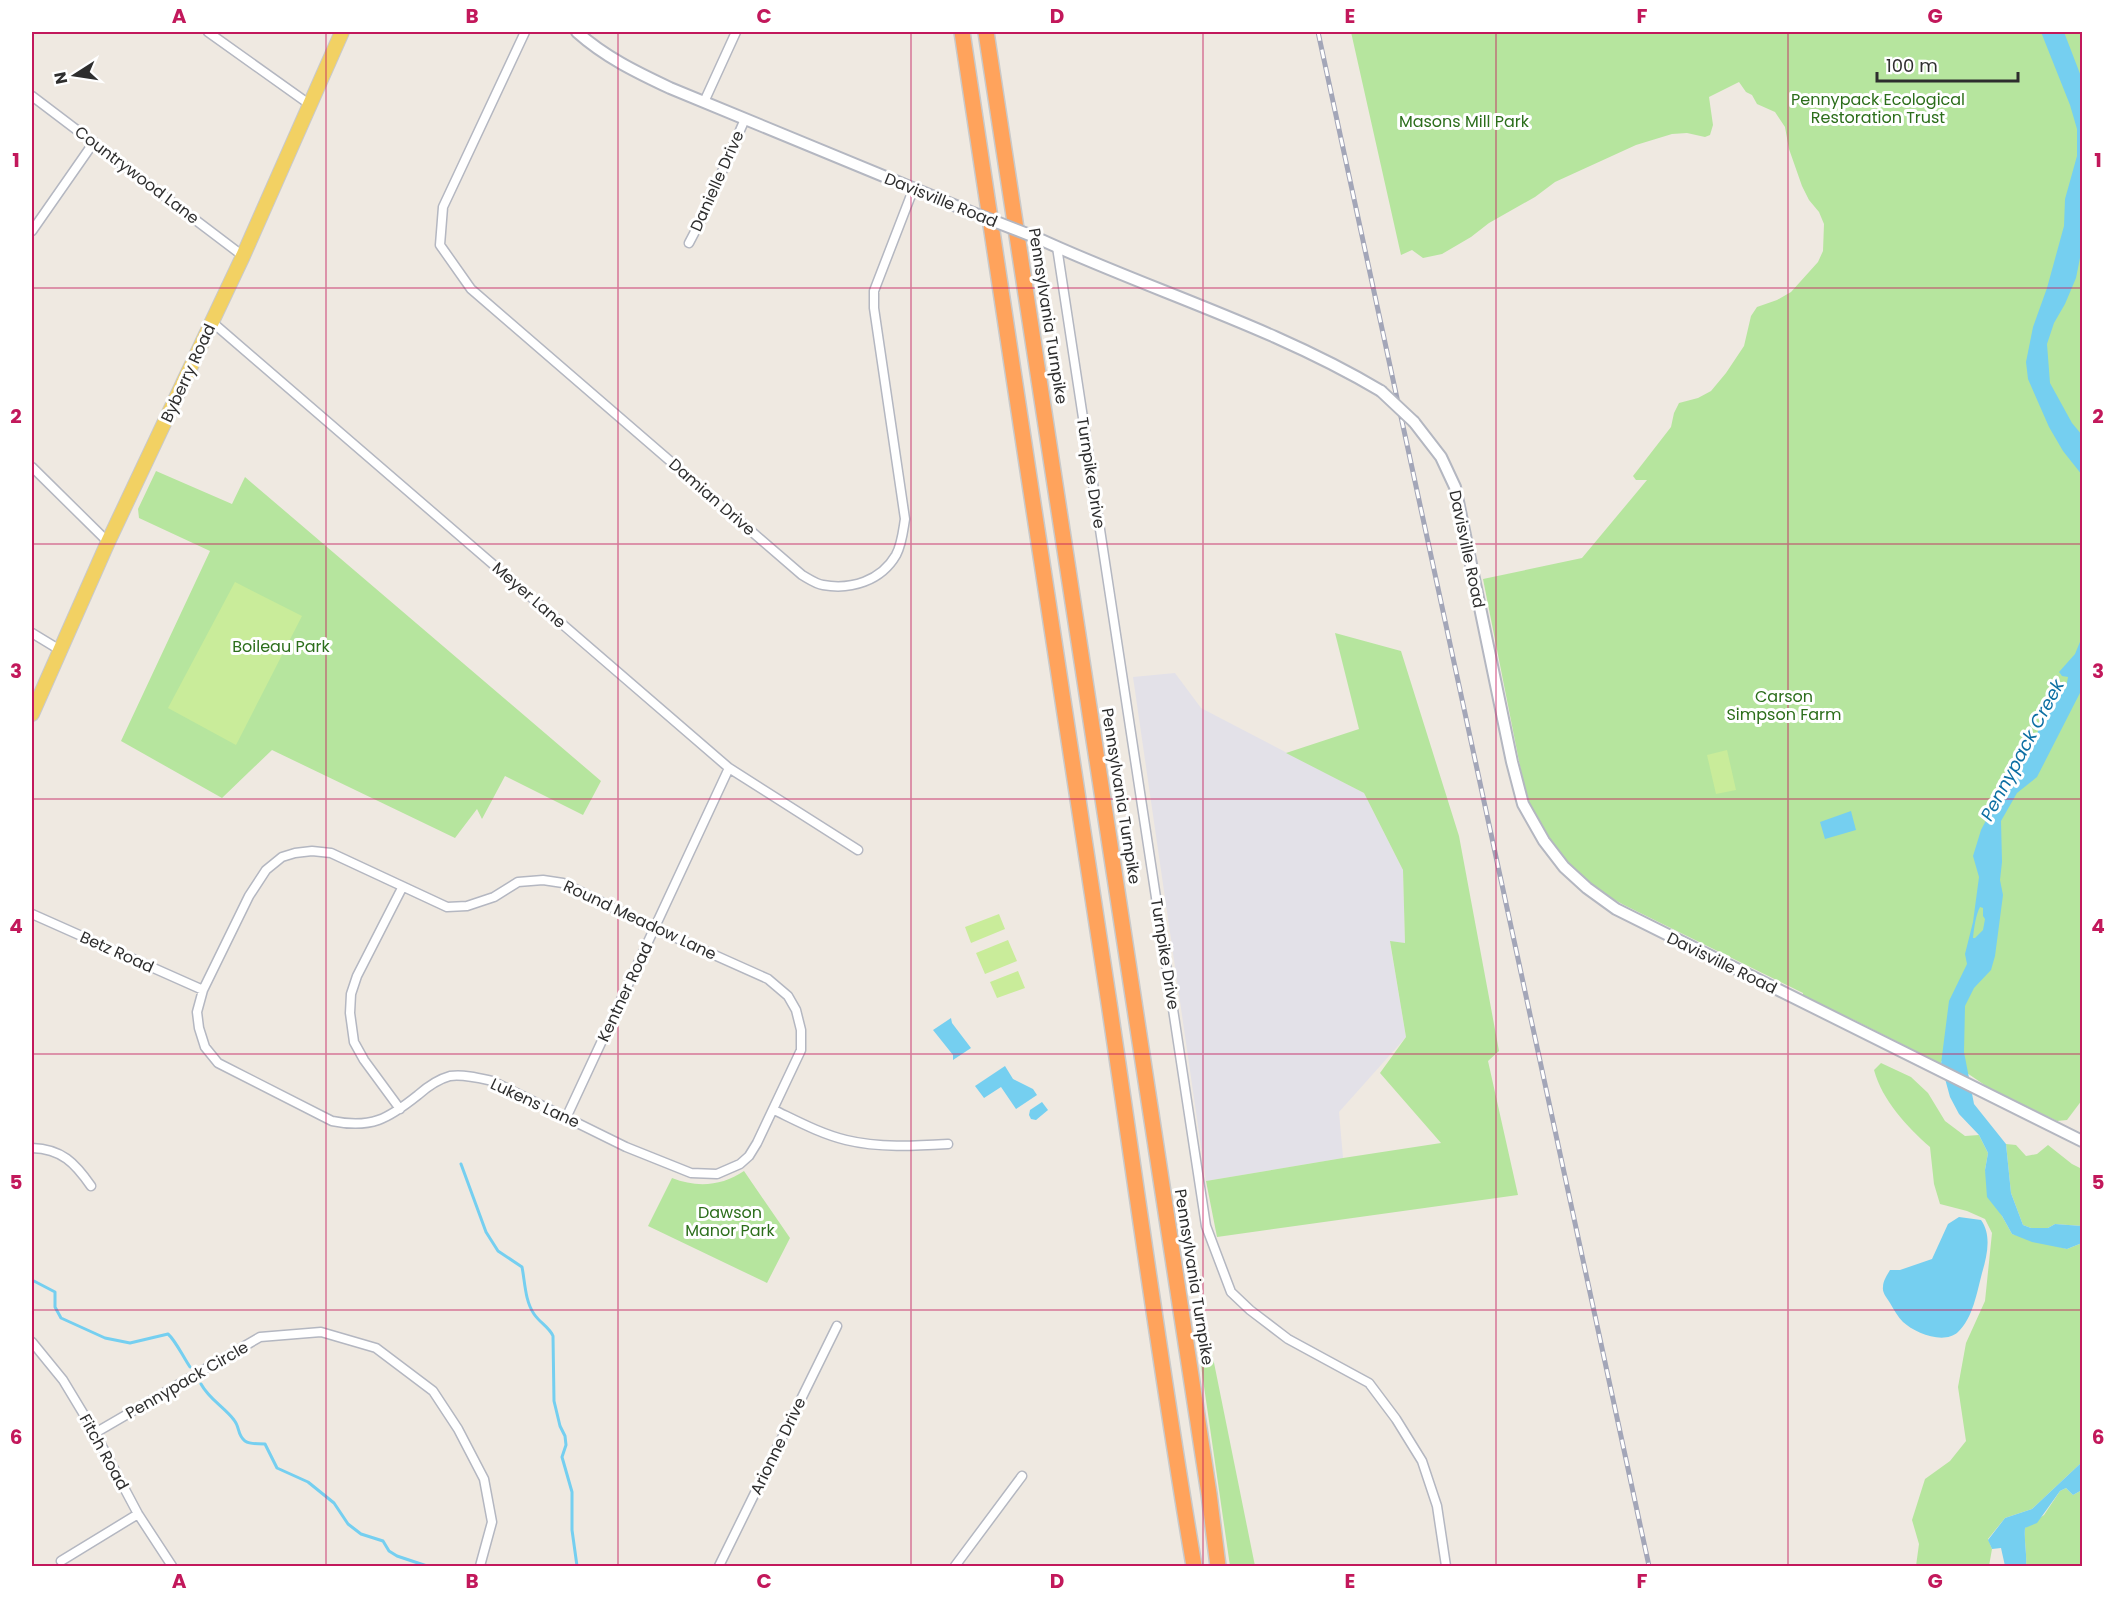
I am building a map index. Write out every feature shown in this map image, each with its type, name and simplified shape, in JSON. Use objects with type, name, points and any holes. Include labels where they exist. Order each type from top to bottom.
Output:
[{"type":"highway","points":[[962,32],[1168,1411],[1194,1566]]},
{"type":"highway","name":"Pennsylvania Turnpike","points":[[986,32],[1209,1494],[1218,1566]]},
{"type":"main road","name":"Byberry Road","points":[[32,714],[108,542],[243,256],[342,32]]},
{"type":"street","points":[[208,32],[309,104]]},
{"type":"street","name":"Damian Drive","points":[[525,32],[443,207],[440,245],[471,289],[802,575],[821,585],[862,584],[880,574],[896,556],[902,541],[905,519],[874,308],[874,291],[913,190]]},
{"type":"street","name":"Davisville Road","points":[[577,32],[606,55],[628,68],[704,102],[913,190],[1035,237],[1281,341],[1349,372],[1381,391],[1414,422],[1441,457],[1455,486],[1512,762],[1523,804],[1564,867],[1587,888],[1616,909],[2082,1141]]},
{"type":"street","points":[[704,102],[736,32]]},
{"type":"street","name":"Countrywood Lane","points":[[32,96],[243,256]]},
{"type":"street","name":"Danielle Drive","points":[[689,243],[745,119]]},
{"type":"street","points":[[32,231],[94,142]]},
{"type":"street","name":"Turnpike Drive","points":[[1057,247],[1206,1226],[1232,1292],[1250,1310],[1288,1339],[1369,1383],[1396,1419],[1422,1461],[1437,1506],[1446,1566]]},
{"type":"street","name":"Meyer Lane","points":[[212,322],[729,768],[858,850]]},
{"type":"street","points":[[32,467],[108,542]]},
{"type":"street","points":[[32,633],[60,650]]},
{"type":"street","name":"Kentner Road","points":[[566,1118],[729,768]]},
{"type":"street","name":"Round Meadow Lane","points":[[203,990],[249,896],[266,870],[282,857],[304,852],[331,853],[447,907],[467,906],[494,897],[518,882],[543,880],[563,882],[654,928],[768,979],[788,996],[796,1010],[801,1030],[801,1050],[774,1110]]},
{"type":"street","points":[[400,1109],[364,1060],[354,1042],[350,1013],[351,994],[357,976],[402,888]]},
{"type":"street","name":"Betz Road","points":[[32,914],[203,990]]},
{"type":"street","name":"Lukens Lane","points":[[203,990],[197,1012],[199,1028],[205,1047],[218,1063],[332,1121],[346,1124],[365,1124],[400,1109],[439,1081],[450,1076],[468,1076],[492,1081],[626,1147],[691,1173],[717,1174],[740,1164],[749,1156],[774,1110]]},
{"type":"street","points":[[774,1110],[818,1131],[846,1140],[873,1145],[948,1144]]},
{"type":"street","points":[[32,1148],[43,1148],[62,1155],[75,1164],[91,1186]]},
{"type":"street","name":"Arionne Drive","points":[[718,1566],[837,1326]]},
{"type":"street","name":"Pennypack Circle","points":[[95,1433],[260,1337],[321,1332],[376,1348],[432,1391],[458,1429],[484,1479],[492,1522],[480,1566]]},
{"type":"street","name":"Fitch Road","points":[[32,1342],[63,1380],[95,1433],[138,1514],[172,1566]]},
{"type":"street","points":[[955,1566],[1022,1476]]},
{"type":"street","points":[[60,1561],[138,1514]]},
{"type":"shaded area","points":[[1175,673],[1201,708],[1364,793],[1403,870],[1405,943],[1390,942],[1406,1037],[1339,1112],[1343,1158],[1206,1181],[1133,677]]},
{"type":"green space","name":"Carson Simpson Farm","points":[[1351,32],[2082,32],[2082,1100],[2067,1120],[2057,1121],[1992,1090],[1967,1073],[1941,1061],[1941,1064],[1854,1020],[1812,1003],[1803,996],[1803,993],[1597,890],[1573,870],[1542,828],[1530,805],[1522,776],[1483,579],[1582,558],[1647,480],[1636,480],[1633,476],[1671,427],[1679,403],[1698,398],[1711,391],[1744,346],[1751,316],[1757,307],[1791,292],[1818,262],[1823,251],[1824,224],[1802,186],[1789,149],[1785,127],[1775,112],[1757,104],[1752,95],[1746,92],[1739,82],[1709,97],[1713,125],[1710,135],[1705,137],[1687,133],[1672,134],[1636,145],[1555,182],[1535,197],[1489,223],[1442,254],[1423,258],[1412,250],[1401,255]]},
{"type":"green space","name":"Boileau Park","points":[[156,471],[232,504],[245,477],[601,781],[583,815],[505,776],[482,819],[477,809],[455,838],[272,750],[222,798],[121,741],[210,551],[139,518],[138,509]]},
{"type":"green space","points":[[235,582],[302,616],[236,745],[168,708]]},
{"type":"green space","points":[[1335,633],[1401,651],[1459,836],[1499,1051],[1488,1061],[1518,1195],[1217,1237],[1206,1181],[1441,1143],[1380,1073],[1406,1037],[1390,941],[1405,943],[1403,870],[1364,793],[1286,753],[1359,729]]},
{"type":"green space","points":[[1727,750],[1736,790],[1716,794],[1707,755]]},
{"type":"green space","points":[[999,914],[1005,929],[971,943],[965,927]]},
{"type":"green space","points":[[1008,940],[1017,961],[985,974],[976,953]]},
{"type":"green space","points":[[1018,971],[1025,988],[997,998],[990,982]]},
{"type":"green space","points":[[1881,1063],[1911,1077],[1928,1093],[1945,1121],[1965,1136],[1979,1135],[1988,1153],[1985,1170],[2002,1216],[2012,1234],[2067,1249],[2082,1243],[2082,1462],[2032,1509],[2005,1518],[1988,1539],[1992,1549],[1989,1566],[1916,1566],[1919,1544],[1912,1520],[1925,1479],[1950,1461],[1966,1441],[1958,1387],[1966,1343],[1985,1301],[1992,1233],[1985,1219],[1967,1211],[1940,1204],[1934,1184],[1930,1147],[1904,1122],[1883,1092],[1874,1070]]},
{"type":"green space","points":[[2006,1144],[2016,1145],[2026,1156],[2037,1154],[2048,1145],[2082,1169],[2082,1226],[2055,1224],[2048,1228],[2031,1228],[2023,1225],[2011,1193]]},
{"type":"green space","name":"Dawson Manor Park","points":[[744,1171],[790,1238],[767,1283],[648,1226],[672,1178],[691,1183],[709,1184],[727,1180]]},
{"type":"green space","points":[[1208,1333],[1255,1566],[1230,1566],[1198,1345]]},
{"type":"green space","points":[[2066,1488],[2073,1495],[2082,1490],[2082,1566],[2026,1566],[2025,1528],[2044,1515],[2060,1491]]},
{"type":"water","points":[[2041,32],[2064,32],[2082,79],[2082,248],[2076,278],[2054,323],[2047,344],[2050,383],[2072,423],[2082,435],[2082,475],[2063,451],[2049,427],[2028,379],[2026,362],[2033,327],[2047,288],[2064,226],[2065,199],[2077,156],[2077,129]]},
{"type":"water","points":[[2082,637],[2082,689],[2037,777],[2017,793],[2001,821],[2000,880],[2003,895],[1995,956],[1991,970],[1974,988],[1965,1006],[1964,1052],[1974,1104],[2006,1144],[2011,1193],[2023,1225],[2031,1228],[2048,1228],[2055,1224],[2082,1226],[2082,1243],[2067,1249],[2032,1242],[2012,1234],[1987,1197],[1985,1170],[1988,1153],[1979,1135],[1959,1114],[1950,1097],[1941,1064],[1949,1001],[1967,964],[1965,954],[1973,922],[1979,877],[1973,856],[1981,830],[2007,780],[2025,760],[2054,696],[2066,688],[2068,677],[2062,676],[2059,672],[2075,654]],"holes":[[[1980,907],[1983,908],[1985,919],[1983,930],[1973,938],[1977,913]]]},
{"type":"water","points":[[1851,811],[1856,830],[1825,839],[1820,822]]},
{"type":"water","points":[[951,1018],[952,1023],[971,1048],[953,1060],[953,1055],[933,1030]]},
{"type":"water","points":[[1005,1066],[1013,1079],[1033,1089],[1037,1095],[1016,1109],[1001,1087],[984,1098],[975,1086]]},
{"type":"water","points":[[1042,1102],[1048,1110],[1036,1120],[1031,1119],[1030,1110]]},
{"type":"water","points":[[1959,1217],[1981,1220],[1988,1246],[1984,1266],[1974,1304],[1963,1326],[1952,1336],[1930,1336],[1915,1330],[1901,1320],[1884,1293],[1885,1278],[1890,1270],[1900,1270],[1932,1259],[1948,1224]]},
{"type":"water","points":[[2082,1462],[2082,1490],[2073,1495],[2066,1488],[2060,1491],[2037,1523],[2025,1528],[2026,1566],[2005,1566],[2001,1548],[1992,1549],[1988,1540],[2005,1518],[2032,1509]]},
{"type":"waterway","points":[[461,1164],[486,1232],[498,1251],[522,1267],[531,1309],[553,1336],[554,1401],[565,1436],[566,1445],[562,1457],[572,1492],[572,1530],[577,1566]]},
{"type":"waterway","points":[[32,1280],[55,1292],[55,1307],[61,1318],[105,1338],[130,1343],[168,1334],[190,1367]]},
{"type":"waterway","points":[[201,1384],[234,1420],[242,1439],[250,1443],[265,1444],[277,1468],[308,1482],[334,1503],[348,1524],[361,1534],[383,1541],[389,1551],[397,1556],[427,1566]]},
{"type":"railway","points":[[1318,32],[1649,1566]]},
{"type":"park label","name":"Pennypack Ecological Restoration Trust","points":[[1878,108]]},
{"type":"park label","name":"Masons Mill Park","points":[[1464,121]]},
{"type":"water label","name":"Pennypack Creek","points":[[2022,750]]}]
